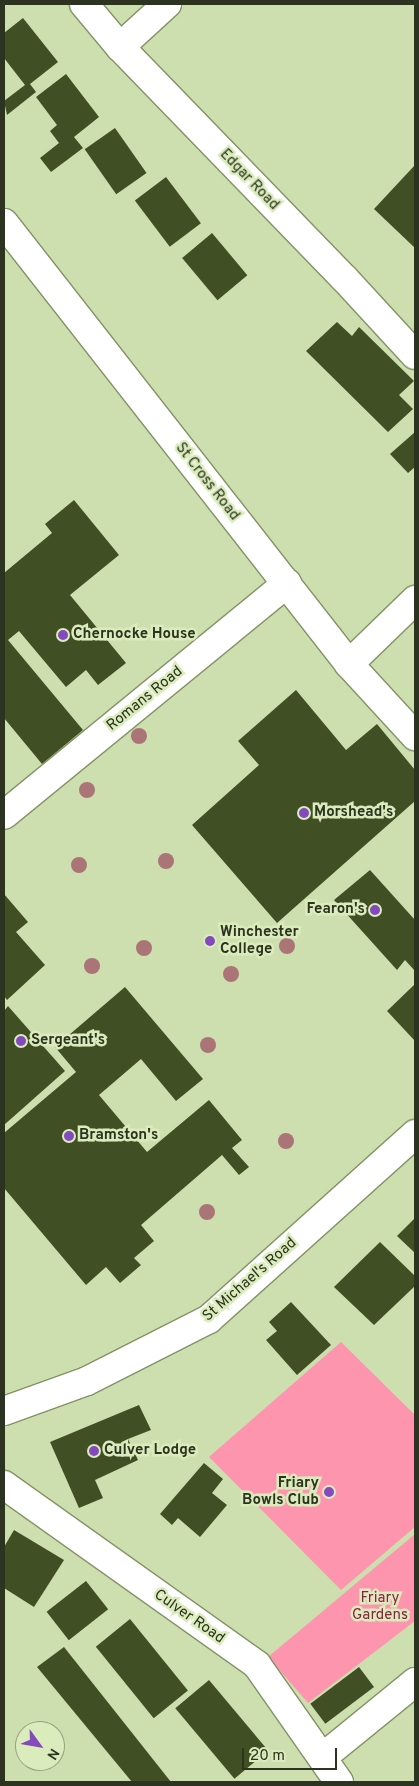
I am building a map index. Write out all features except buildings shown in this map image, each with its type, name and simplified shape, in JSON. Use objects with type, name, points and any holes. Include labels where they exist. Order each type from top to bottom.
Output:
[{"type":"street","name":"Edgar Road","points":[[84,4],[120,47],[346,279],[415,356]]},
{"type":"street","points":[[120,47],[167,4]]},
{"type":"street","name":"St Cross Road","points":[[4,223],[350,664],[415,736]]},
{"type":"street","name":"Romans Road","points":[[4,815],[287,583]]},
{"type":"street","points":[[350,664],[415,600]]},
{"type":"street","name":"St Michael's Road","points":[[4,1411],[87,1381],[209,1319],[415,1134]]},
{"type":"street","name":"Culver Road","points":[[4,1486],[257,1665],[339,1782]]},
{"type":"street","points":[[323,1757],[415,1682]]},
{"type":"green space","name":"Friary Bowls Club","points":[[341,1342],[415,1415],[415,1527],[341,1590],[209,1457]]},
{"type":"green space","name":"Friary Gardens","points":[[415,1534],[415,1621],[308,1703],[268,1657]]},
{"type":"place","name":"Chernocke House","points":[[63,635]]},
{"type":"place","name":"Morshead's","points":[[304,813]]},
{"type":"place","name":"Fearon's","points":[[375,910]]},
{"type":"place","name":"Winchester College","points":[[210,941]]},
{"type":"place","name":"Sergeant's","points":[[21,1041]]},
{"type":"place","name":"Bramston's","points":[[69,1136]]},
{"type":"place","name":"Culver Lodge","points":[[94,1451]]},
{"type":"place","name":"Friary Bowls Club","points":[[329,1492]]}]
